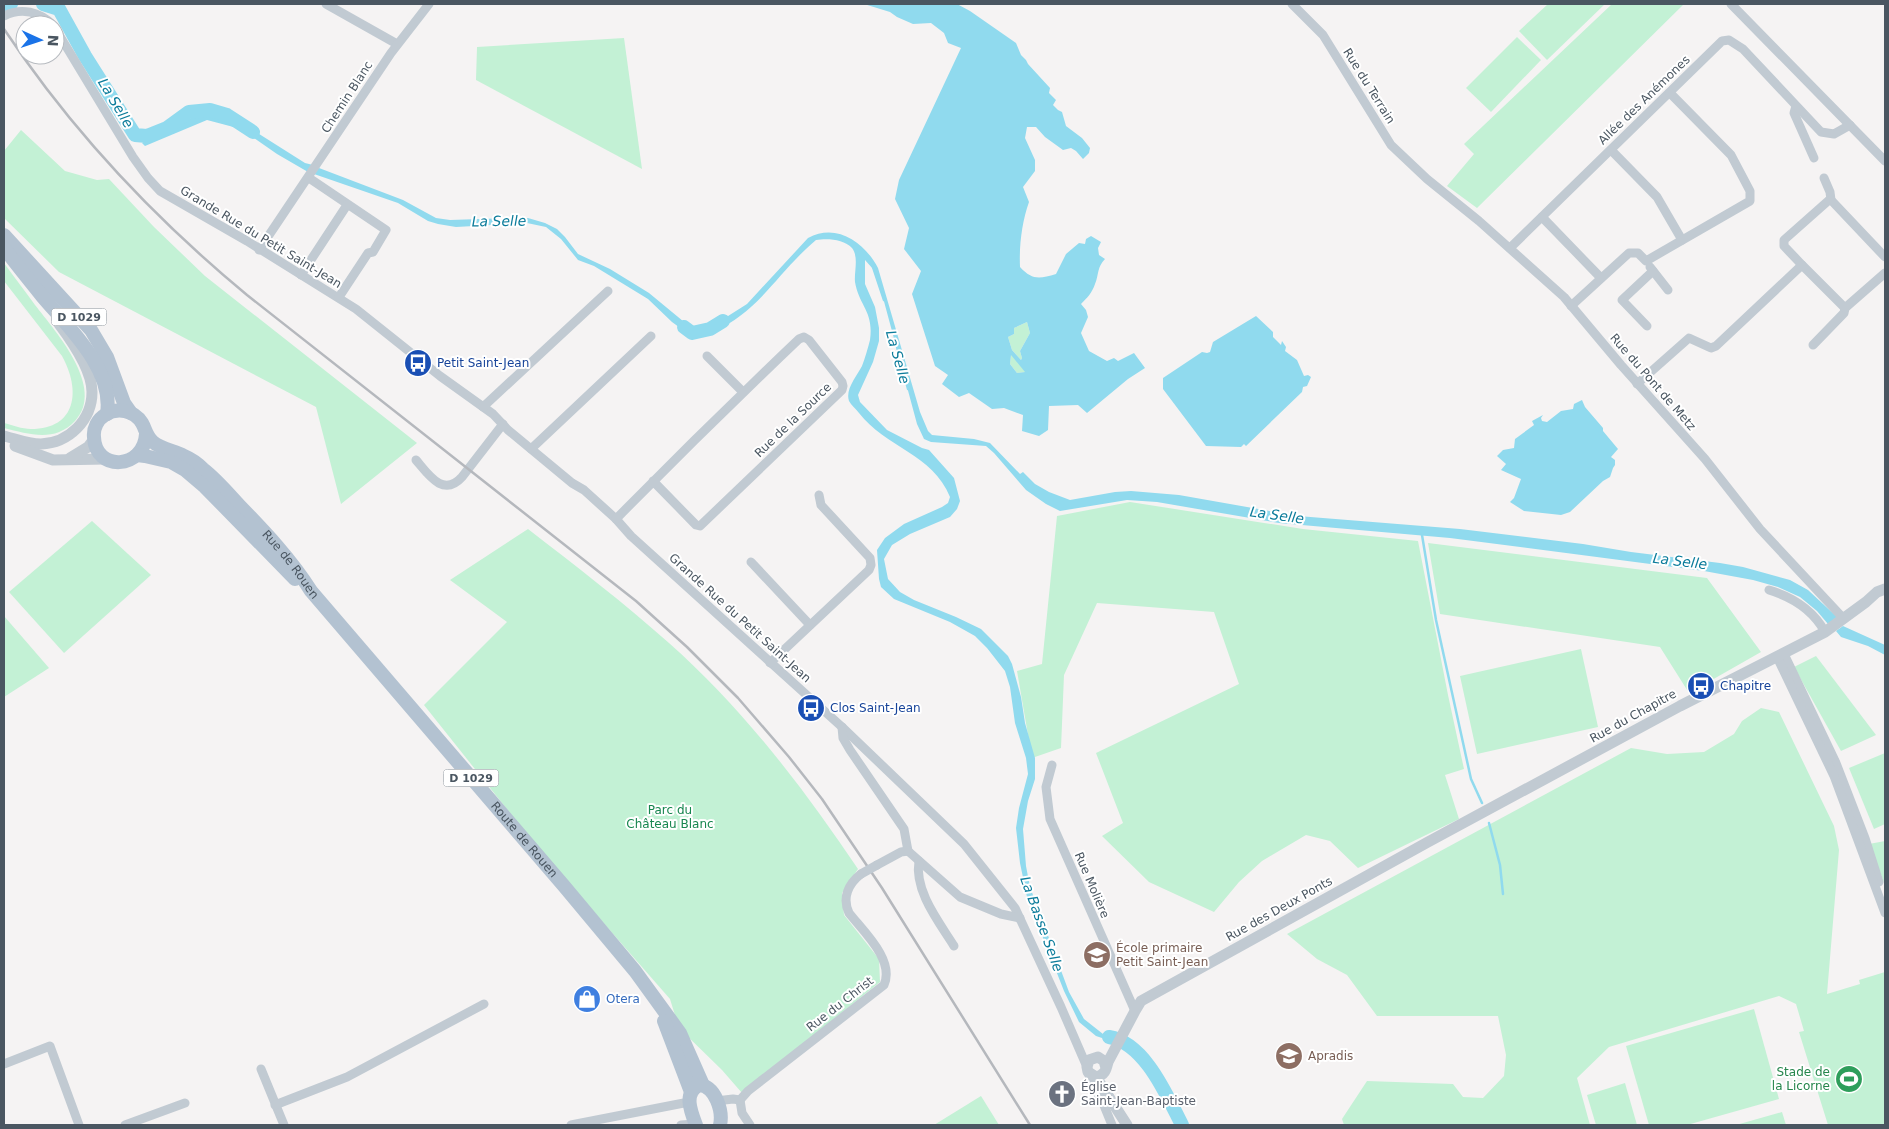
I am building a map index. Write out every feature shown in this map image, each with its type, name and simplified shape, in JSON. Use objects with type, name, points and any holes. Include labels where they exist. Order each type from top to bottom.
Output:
[{"type":"main road","name":"D 1029","points":[[4,235],[91,330],[107,357],[124,403],[131,413]]},
{"type":"main road","name":"D 1029","points":[[4,248],[91,356],[103,381],[107,396],[106,414]]},
{"type":"main road","points":[[119,410],[131,413],[140,420],[146,434],[142,449],[137,456],[126,462],[119,463],[106,459],[98,450],[94,439],[95,427],[106,414],[119,410]]},
{"type":"main road","name":"Rue de Rouen","points":[[146,434],[154,443],[187,457],[204,469],[282,552],[311,591]]},
{"type":"main road","name":"Rue de Rouen","points":[[137,456],[171,462],[184,470],[204,487],[297,581],[311,591]]},
{"type":"main road","name":"Route de Rouen","points":[[311,591],[635,971],[680,1033],[694,1093]]},
{"type":"main road","points":[[691,1125],[694,1093],[710,1088],[721,1117],[720,1125]]},
{"type":"street","points":[[326,4],[397,44]]},
{"type":"street","name":"Chemin Blanc","points":[[259,250],[397,44],[428,4]]},
{"type":"street","name":"Rue du Terrain","points":[[1292,4],[1323,35],[1391,145],[1427,179]]},
{"type":"street","points":[[1732,4],[1885,161]]},
{"type":"street","name":"Grande Rue du Petit Saint-Jean","points":[[4,16],[17,12],[32,12],[40,15]]},
{"type":"street","name":"Allée des Anémones","points":[[1510,248],[1722,41],[1730,40],[1743,49],[1822,132],[1834,134],[1850,125]]},
{"type":"street","name":"Grande Rue du Petit Saint-Jean","points":[[65,44],[148,178],[168,196],[215,222],[356,309],[503,424],[572,483],[584,490],[616,519],[631,536],[842,727],[957,836],[1004,893],[1020,918],[1076,1041],[1096,1067],[1092,1085],[1103,1103]]},
{"type":"street","points":[[1646,261],[1750,202],[1752,196],[1731,155],[1670,93]]},
{"type":"street","points":[[1796,106],[1794,114],[1814,158]]},
{"type":"street","points":[[1611,150],[1656,198],[1682,240]]},
{"type":"street","points":[[310,176],[347,205],[386,230],[373,252],[368,253],[338,297]]},
{"type":"street","points":[[1824,178],[1831,200],[1885,257]]},
{"type":"street","name":"Rue du Pont de Metz","points":[[1427,179],[1510,248],[1571,306],[1705,460],[1760,530],[1843,620]]},
{"type":"street","points":[[1831,200],[1784,240],[1784,246],[1846,308]]},
{"type":"street","points":[[301,275],[347,205]]},
{"type":"street","points":[[1542,218],[1601,278]]},
{"type":"street","points":[[1571,306],[1629,253],[1638,253],[1668,290]]},
{"type":"street","points":[[1637,384],[1690,338],[1711,348],[1716,346],[1802,265]]},
{"type":"street","points":[[1647,326],[1622,300],[1653,271]]},
{"type":"street","points":[[1814,345],[1844,313],[1846,308],[1885,273]]},
{"type":"street","points":[[482,407],[608,291]]},
{"type":"street","points":[[4,436],[25,443],[53,442],[71,434],[81,424],[90,405],[92,391],[86,369],[41,295]]},
{"type":"street","points":[[531,449],[651,336]]},
{"type":"street","name":"Rue de la Source","points":[[616,519],[653,481],[743,392],[799,339],[804,337],[809,340],[843,386],[835,397],[700,526],[696,525],[653,481]]},
{"type":"street","points":[[707,356],[743,392]]},
{"type":"street","points":[[416,460],[437,483],[444,485],[455,483],[462,477],[503,424]]},
{"type":"street","points":[[68,459],[82,451],[94,439]]},
{"type":"street","points":[[4,442],[53,460],[106,459]]},
{"type":"street","points":[[770,662],[869,570],[871,565],[870,558],[821,505],[819,495]]},
{"type":"street","points":[[752,562],[810,625]]},
{"type":"street","name":"Rue du Chapitre","points":[[1482,813],[1701,694],[1828,630],[1874,595],[1885,589]]},
{"type":"street","points":[[1769,590],[1800,603],[1828,630]]},
{"type":"street","points":[[1780,655],[1836,764],[1864,838],[1885,902]]},
{"type":"street","points":[[1780,655],[1834,776],[1885,913]]},
{"type":"street","points":[[842,727],[843,738],[850,750],[904,829],[908,851],[964,899],[977,902],[1005,916],[1020,918]]},
{"type":"street","name":"Rue Molière","points":[[1052,765],[1046,787],[1050,819],[1135,1010]]},
{"type":"street","name":"Rue des Deux Ponts","points":[[1096,1067],[1114,1050],[1141,1002],[1482,813]]},
{"type":"street","name":"Rue du Christ","points":[[740,1100],[748,1091],[884,985],[887,972],[884,961],[849,912],[846,898],[852,882],[861,874],[901,852],[908,851]]},
{"type":"street","points":[[919,861],[919,876],[928,903],[954,946]]},
{"type":"street","points":[[275,1105],[347,1077],[484,1004]]},
{"type":"street","points":[[4,1064],[50,1046],[79,1125]]},
{"type":"street","points":[[1096,1067],[1102,1088],[1103,1103],[1112,1125]]},
{"type":"street","points":[[261,1069],[284,1125]]},
{"type":"street","points":[[1102,1088],[1127,1125]]},
{"type":"street","points":[[570,1125],[583,1124],[694,1093]]},
{"type":"street","points":[[716,1101],[740,1100],[742,1112],[750,1125]]},
{"type":"street","points":[[125,1125],[185,1103]]},
{"type":"green space","points":[[1548,4],[1605,4],[1547,60],[1519,31]]},
{"type":"green space","points":[[1612,4],[1684,4],[1477,208],[1447,186],[1474,154],[1464,144]]},
{"type":"green space","points":[[1517,37],[1541,60],[1491,112],[1466,88]]},
{"type":"green space","points":[[624,38],[642,169],[476,80],[477,47]]},
{"type":"green space","points":[[21,130],[65,171],[97,180],[109,179],[154,227],[205,276],[417,443],[341,504],[316,407],[59,272],[4,218],[4,151]]},
{"type":"green space","points":[[4,263],[65,345],[82,377],[85,393],[83,408],[75,421],[59,432],[41,435],[4,428],[4,423],[31,429],[46,427],[58,422],[66,415],[71,405],[73,394],[72,382],[62,356],[4,281]]},
{"type":"green space","points":[[1027,322],[1030,333],[1020,351],[1021,360],[1012,350],[1008,337],[1014,334],[1014,328]]},
{"type":"green space","points":[[1011,354],[1026,372],[1017,373],[1010,364]]},
{"type":"green space","points":[[1130,502],[1303,529],[1418,541],[1464,769],[1445,775],[1459,819],[1358,868],[1330,841],[1306,835],[1262,861],[1239,882],[1214,912],[1149,882],[1102,836],[1123,823],[1096,753],[1239,684],[1214,612],[1097,603],[1064,675],[1061,748],[1032,758],[1017,671],[1042,664],[1057,516]]},
{"type":"green space","points":[[92,521],[151,575],[64,653],[9,592]]},
{"type":"green space","name":"Parc du Château Blanc","points":[[528,529],[652,628],[696,668],[771,750],[816,808],[858,869],[842,893],[844,915],[879,959],[880,982],[742,1093],[722,1070],[679,1028],[670,999],[537,847],[424,705],[507,622],[450,580]]},
{"type":"green space","points":[[1428,543],[1707,578],[1761,652],[1689,693],[1660,647],[1440,614]]},
{"type":"green space","points":[[4,616],[49,668],[4,697]]},
{"type":"green space","points":[[1581,649],[1598,727],[1477,754],[1460,676]]},
{"type":"green space","points":[[1816,656],[1876,735],[1841,751],[1794,667]]},
{"type":"green space","points":[[1761,708],[1779,712],[1834,826],[1839,850],[1827,994],[1860,984],[1859,980],[1885,972],[1885,1125],[1828,1125],[1799,1032],[1804,1031],[1796,1004],[1779,996],[1609,1047],[1577,1078],[1590,1125],[1344,1125],[1342,1119],[1367,1081],[1453,1084],[1463,1097],[1483,1098],[1504,1076],[1506,1055],[1498,1016],[1377,1016],[1347,975],[1317,959],[1287,934],[1631,748],[1667,754],[1704,752],[1734,734],[1742,721]]},
{"type":"green space","points":[[1885,753],[1885,824],[1874,829],[1849,768]]},
{"type":"green space","points":[[1885,841],[1885,885],[1869,844]]},
{"type":"green space","points":[[1754,1009],[1779,1099],[1687,1125],[1649,1125],[1626,1046]]},
{"type":"green space","points":[[1625,1083],[1637,1125],[1596,1125],[1587,1095]]},
{"type":"green space","points":[[981,1096],[999,1125],[934,1125]]},
{"type":"green space","points":[[1782,1112],[1786,1125],[1736,1125]]},
{"type":"water","points":[[864,4],[957,4],[970,11],[1016,43],[1021,55],[1050,88],[1049,93],[1056,100],[1053,105],[1062,112],[1066,126],[1082,138],[1090,148],[1089,153],[1083,159],[1071,148],[1063,150],[1045,137],[1036,127],[1027,127],[1025,138],[1035,160],[1035,171],[1023,187],[1029,202],[1022,234],[1020,267],[1028,274],[1036,277],[1056,274],[1066,254],[1079,243],[1085,244],[1086,239],[1091,236],[1101,242],[1098,248],[1099,255],[1105,259],[1099,268],[1092,290],[1081,304],[1086,310],[1088,317],[1081,333],[1089,351],[1107,361],[1114,358],[1118,361],[1134,353],[1145,368],[1128,379],[1087,413],[1078,405],[1049,406],[1048,430],[1039,436],[1022,431],[1023,415],[1004,408],[992,409],[969,393],[959,397],[942,384],[948,375],[935,366],[912,294],[921,271],[904,249],[909,228],[895,199],[899,180],[961,48],[948,43],[944,33],[931,23],[913,24],[890,12]],"holes":[[[1027,322],[1030,333],[1020,351],[1021,360],[1012,350],[1008,337],[1014,334],[1014,328]],[[1011,355],[1025,372],[1017,373],[1010,364]]]},
{"type":"water","points":[[210,114],[245,125],[305,163],[313,165],[308,172],[277,154],[241,129],[207,120],[145,146],[142,143],[183,121]]},
{"type":"water","points":[[319,168],[403,200],[436,218],[450,220],[528,218],[545,223],[557,229],[578,254],[610,269],[649,293],[695,331],[706,330],[747,304],[808,238],[829,232],[849,238],[866,251],[878,268],[920,412],[928,431],[932,435],[974,439],[990,443],[1020,474],[1023,472],[1035,484],[1070,500],[1131,491],[1179,495],[1298,516],[1460,529],[1720,563],[1743,567],[1790,580],[1808,590],[1837,617],[1828,624],[1817,611],[1800,597],[1778,587],[1753,580],[1704,571],[1450,538],[1279,523],[1157,502],[1127,500],[1060,511],[1026,490],[986,446],[931,442],[924,439],[917,424],[882,294],[873,269],[865,260],[865,284],[875,307],[879,328],[879,341],[873,362],[858,395],[860,402],[887,430],[929,450],[954,478],[960,501],[957,509],[950,517],[910,534],[892,545],[884,559],[888,579],[900,592],[914,600],[981,629],[1008,656],[1012,664],[1035,758],[1035,779],[1028,801],[1023,829],[1030,887],[1069,992],[1084,1019],[1103,1034],[1120,1036],[1117,1043],[1096,1036],[1079,1022],[1064,991],[1027,897],[1020,863],[1016,828],[1028,774],[1026,758],[1015,723],[1010,687],[1005,671],[975,636],[950,622],[894,599],[881,587],[877,550],[885,538],[904,524],[942,507],[948,503],[950,497],[942,482],[921,460],[870,425],[849,401],[850,387],[862,366],[871,330],[868,315],[855,282],[856,260],[852,248],[845,243],[835,240],[816,240],[800,254],[748,310],[733,321],[694,338],[672,322],[648,299],[594,266],[578,260],[561,239],[546,227],[527,223],[456,227],[438,224],[428,221],[398,203],[314,174]]},
{"type":"water","points":[[1256,316],[1273,332],[1273,337],[1281,345],[1282,341],[1286,347],[1285,351],[1297,360],[1304,376],[1308,375],[1311,377],[1307,386],[1303,387],[1302,392],[1246,446],[1244,444],[1241,447],[1206,446],[1163,389],[1163,378],[1202,352],[1210,352],[1213,342]]},
{"type":"water","points":[[1582,400],[1585,407],[1618,449],[1611,457],[1615,460],[1615,465],[1610,477],[1603,481],[1570,512],[1561,515],[1524,511],[1510,502],[1514,498],[1521,479],[1501,470],[1506,464],[1497,456],[1503,450],[1514,448],[1515,439],[1534,425],[1532,421],[1543,415],[1542,421],[1547,422],[1561,411],[1573,409],[1574,404]]},
{"type":"water","points":[[1843,626],[1885,645],[1885,655],[1868,646],[1841,637],[1836,631]]},
{"type":"water","points":[[1171,1098],[1185,1125],[1179,1125],[1167,1101]]},
{"type":"waterway","name":"La Selle","points":[[4,8],[11,4]]},
{"type":"waterway","name":"La Selle","points":[[43,4],[59,9],[85,56],[135,135],[147,136],[167,128],[189,112],[210,110],[227,115],[253,132]]},
{"type":"waterway","name":"La Selle","points":[[873,267],[884,300]]},
{"type":"waterway","name":"La Selle","points":[[684,327],[692,333],[710,329],[723,321]]},
{"type":"waterway","name":"La Selle","points":[[895,339],[908,389]]},
{"type":"waterway","points":[[1422,535],[1436,620],[1471,779],[1482,803]]},
{"type":"waterway","points":[[1489,823],[1500,865],[1503,894]]},
{"type":"waterway","name":"La Basse Selle","points":[[1109,1037],[1122,1041],[1144,1060],[1162,1086],[1182,1125]]},
{"type":"railway","points":[[4,29],[57,102],[86,137],[147,204],[213,266],[247,295],[636,601],[687,647],[738,698],[822,799],[882,888],[1030,1125]]},
{"type":"place","name":"Petit Saint-Jean","points":[[418,363]]},
{"type":"place","name":"Chapitre","points":[[1701,686]]},
{"type":"place","name":"Clos Saint-Jean","points":[[811,708]]},
{"type":"place","name":"École primaire Petit Saint-Jean","points":[[1097,955]]},
{"type":"place","name":"Otera","points":[[587,999]]},
{"type":"place","name":"Apradis","points":[[1289,1056]]},
{"type":"place","name":"Stade de la Licorne","points":[[1849,1079]]},
{"type":"place","name":"Église Saint-Jean-Baptiste","points":[[1062,1094]]}]
